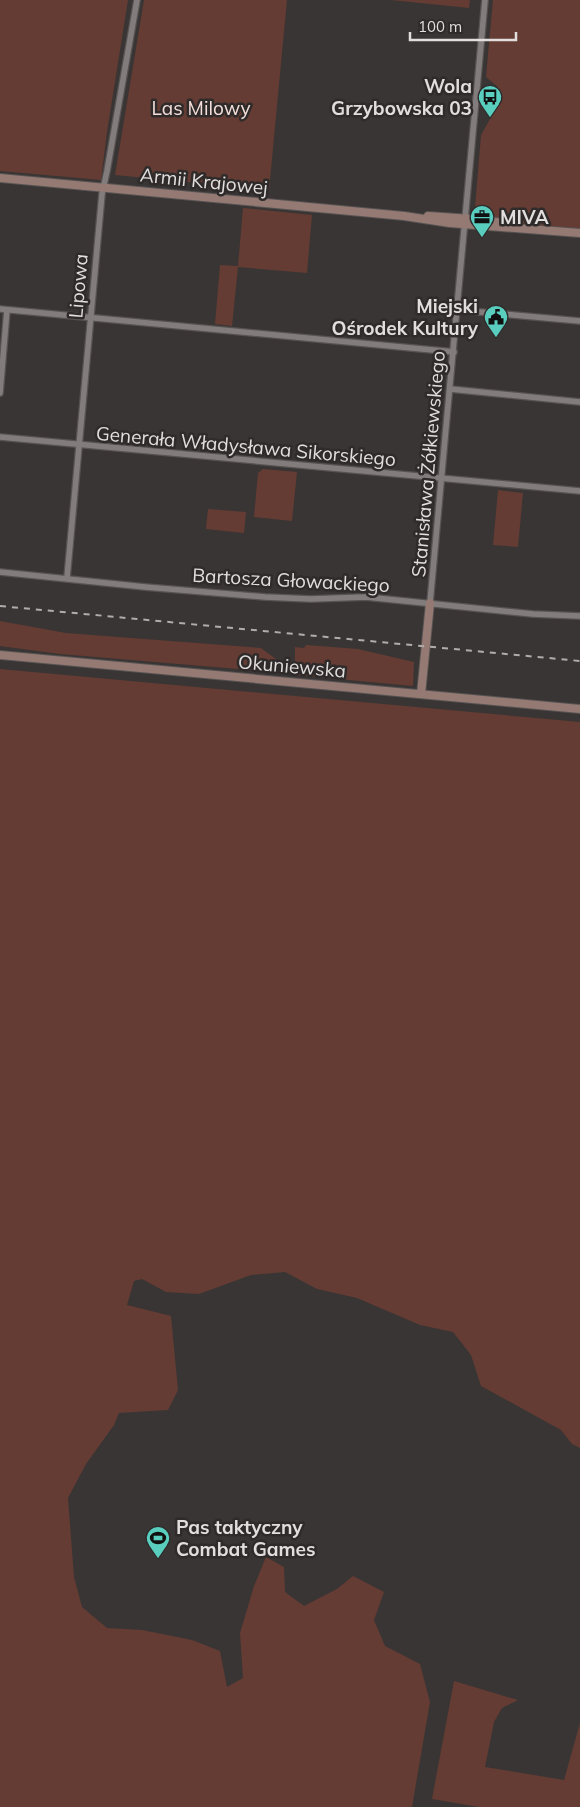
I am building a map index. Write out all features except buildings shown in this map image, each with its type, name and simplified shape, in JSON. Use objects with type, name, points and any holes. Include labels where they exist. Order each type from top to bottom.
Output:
[{"type":"street","name":"Lipowa","points":[[66,578],[103,187],[137,0]]},
{"type":"street","name":"Stanisława Żółkiewskiego","points":[[430,603],[485,0]]},
{"type":"street","name":"Armii Krajowej","points":[[0,178],[404,216],[466,221],[493,221],[512,226],[580,233]]},
{"type":"street","points":[[0,309],[454,352]]},
{"type":"street","points":[[0,393],[8,310]]},
{"type":"street","points":[[458,310],[580,321]]},
{"type":"street","points":[[450,389],[580,402]]},
{"type":"street","name":"Generała Władysława Sikorskiego","points":[[0,437],[79,446],[580,491]]},
{"type":"street","name":"Bartosza Głowackiego","points":[[0,572],[265,597],[312,599],[366,597],[533,614],[580,616]]},
{"type":"street","points":[[421,694],[430,603]]},
{"type":"street","name":"Okuniewska","points":[[0,655],[580,709]]},
{"type":"green space","name":"Las Milowy","points":[[0,0],[128,0],[101,180],[0,171]]},
{"type":"green space","name":"Las Milowy","points":[[144,0],[287,0],[269,190],[115,175]]},
{"type":"green space","points":[[391,0],[470,0],[469,8]]},
{"type":"green space","points":[[493,0],[580,0],[580,229],[511,222],[483,216],[475,208],[481,135],[495,110],[494,108],[499,96],[497,86],[486,77]]},
{"type":"green space","points":[[243,208],[312,215],[307,273],[238,267],[232,326],[215,324],[220,265],[238,266]]},
{"type":"green space","points":[[263,469],[297,472],[292,521],[254,517],[258,473]]},
{"type":"green space","points":[[498,490],[523,493],[518,547],[493,545]]},
{"type":"green space","points":[[208,509],[246,512],[244,533],[206,529]]},
{"type":"green space","points":[[0,621],[66,633],[261,648],[276,659],[275,672],[60,654],[0,646]]},
{"type":"green space","points":[[306,645],[358,649],[414,662],[413,686],[295,675],[295,647],[304,648]]},
{"type":"green space","points":[[0,669],[580,722],[580,1448],[572,1444],[561,1430],[481,1386],[471,1355],[453,1332],[420,1325],[357,1298],[317,1289],[285,1272],[251,1275],[199,1294],[166,1292],[142,1279],[134,1281],[127,1305],[171,1316],[178,1390],[168,1410],[119,1413],[114,1425],[86,1464],[68,1498],[74,1577],[82,1607],[107,1628],[142,1630],[192,1640],[220,1651],[227,1687],[243,1678],[240,1633],[254,1586],[266,1557],[284,1567],[285,1592],[304,1606],[337,1589],[353,1576],[384,1592],[374,1620],[385,1646],[420,1664],[430,1702],[412,1807],[0,1807]]},
{"type":"green space","points":[[454,1681],[518,1700],[502,1708],[494,1722],[485,1767],[564,1780],[580,1723],[580,1807],[479,1807],[432,1799]]},
{"type":"railway","points":[[0,606],[580,661]]},
{"type":"place","name":"Wola Grzybowska 03","points":[[490,118]]},
{"type":"place","name":"MIVA","points":[[482,238]]},
{"type":"place","name":"Miejski Ośrodek Kultury","points":[[496,338]]},
{"type":"place","name":"Pas taktyczny Combat Games","points":[[158,1559]]}]
